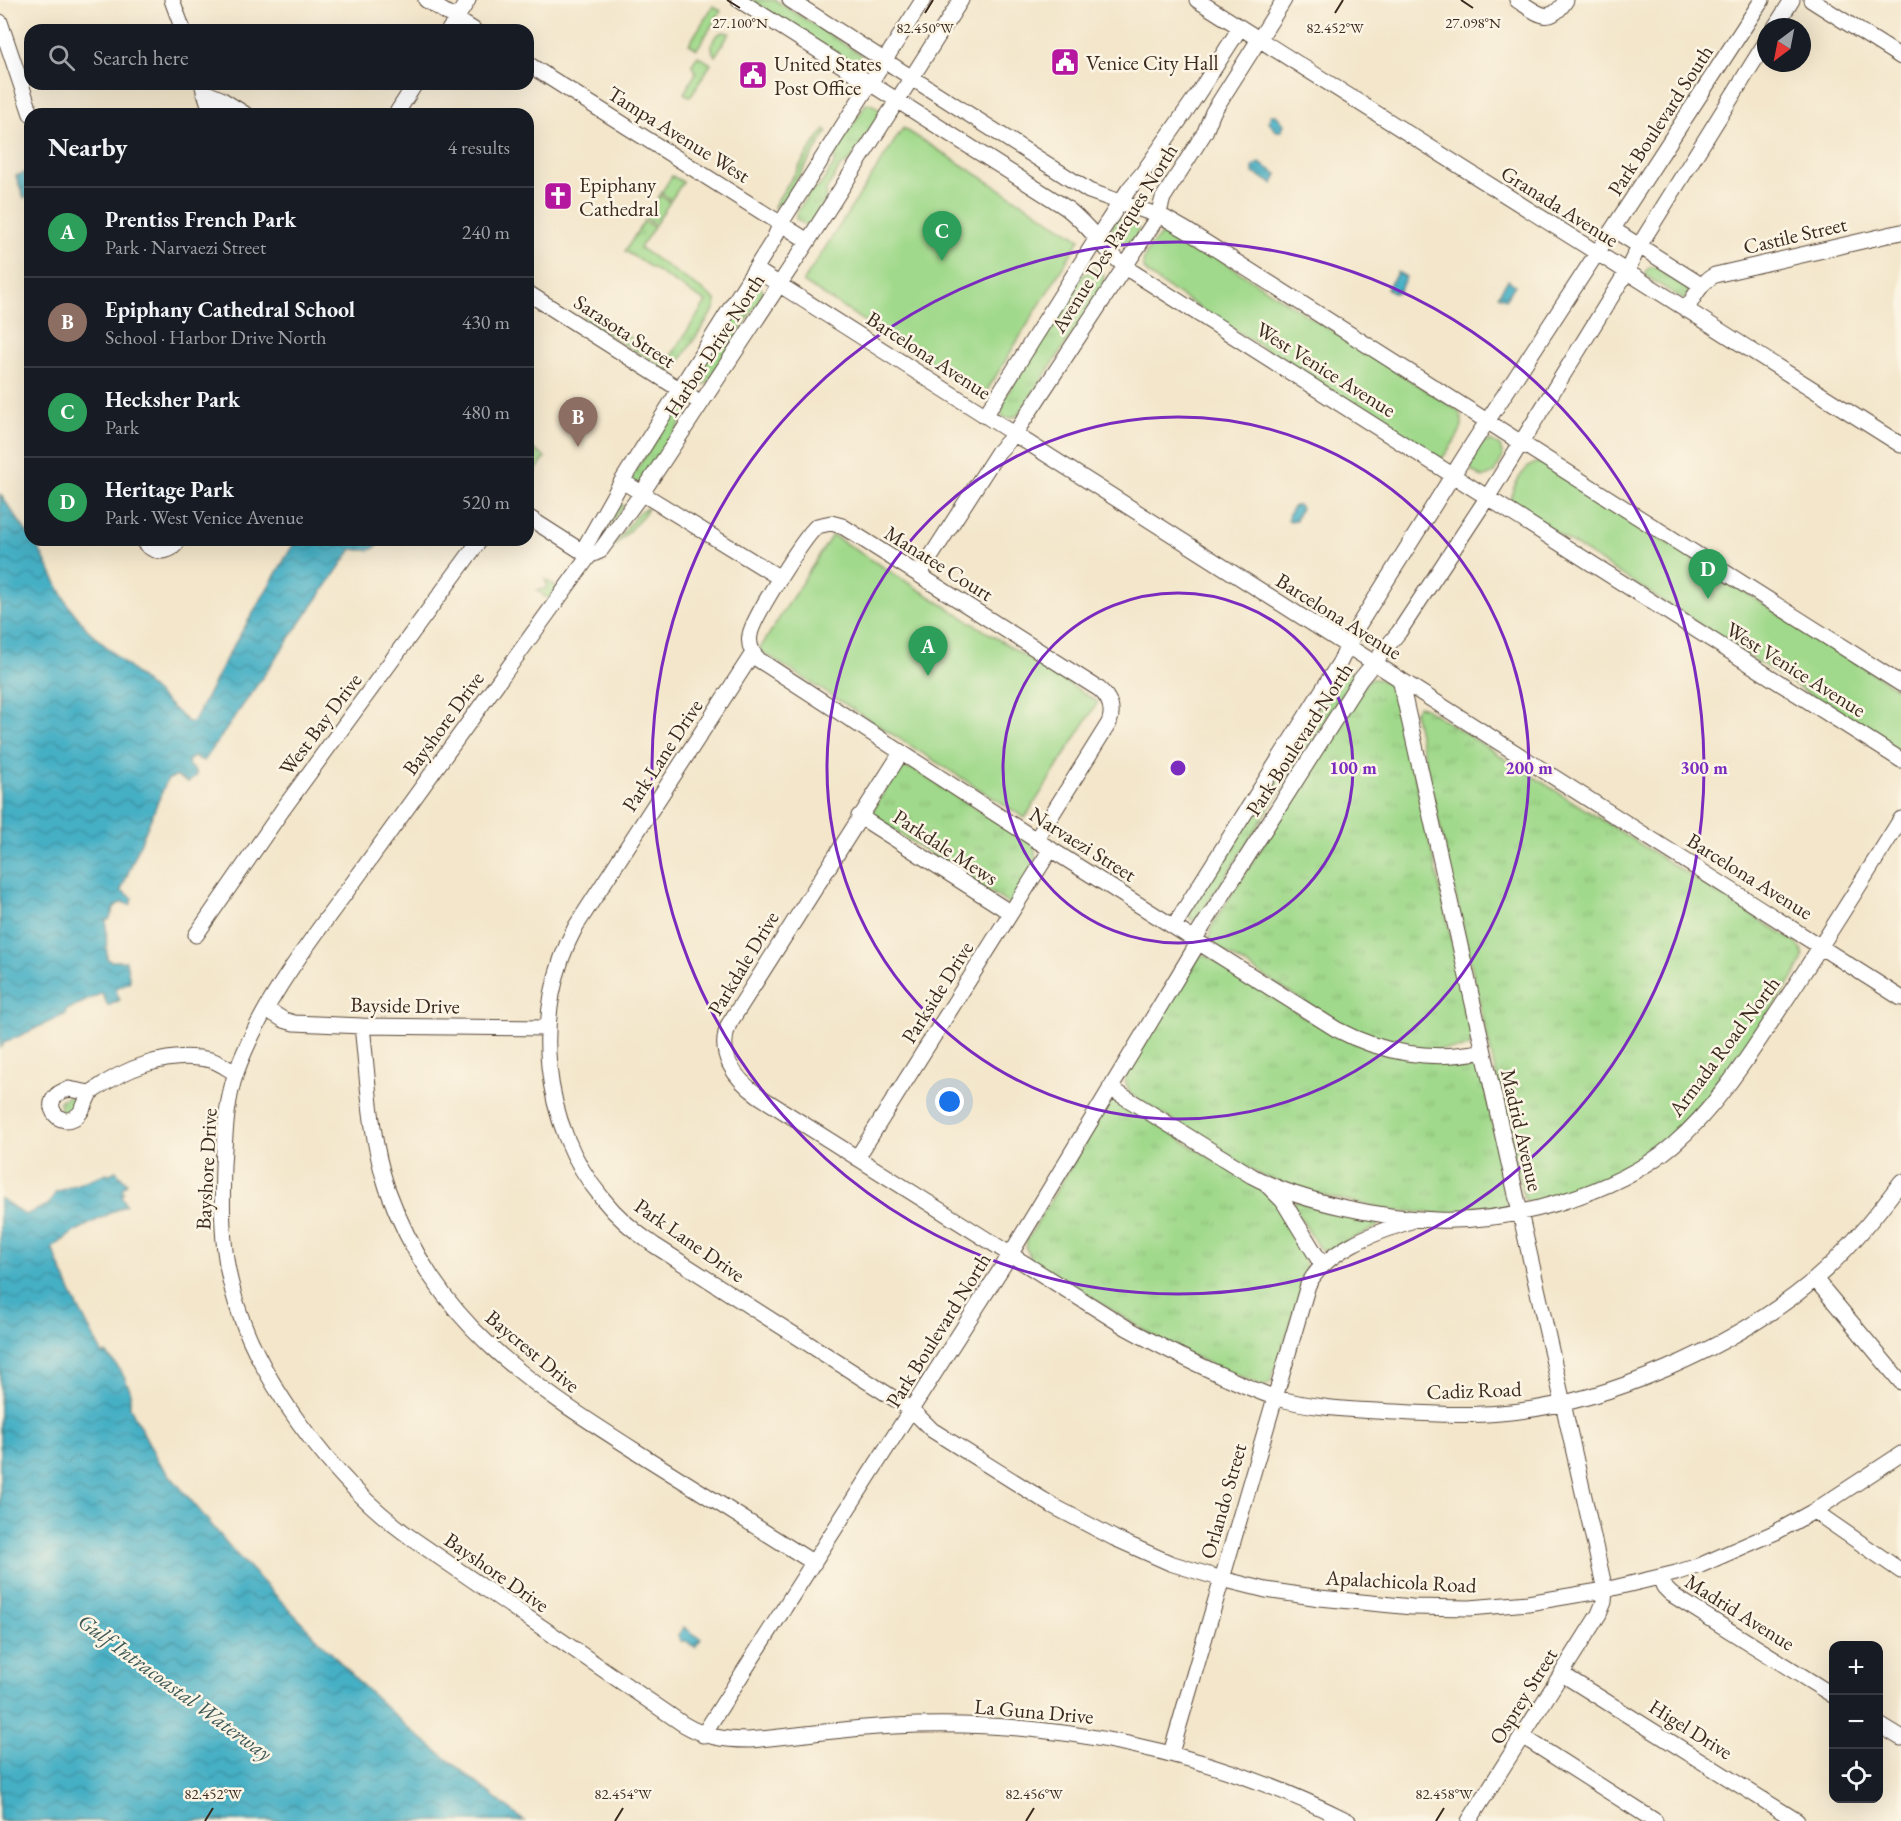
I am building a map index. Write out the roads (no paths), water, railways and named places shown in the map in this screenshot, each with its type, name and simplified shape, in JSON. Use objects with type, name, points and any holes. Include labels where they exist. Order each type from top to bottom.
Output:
[{"type":"street","points":[[172,0],[181,24]]},
{"type":"street","points":[[426,0],[453,24],[468,0]]},
{"type":"street","name":"West Venice Avenue","points":[[739,0],[1065,207],[1080,219],[1108,252],[1125,267],[1901,760]]},
{"type":"street","name":"West Venice Avenue","points":[[790,0],[1080,185],[1096,194],[1158,216],[1186,230],[1901,684]]},
{"type":"street","name":"Harbor Drive North","points":[[540,625],[585,554],[622,481],[774,239],[781,223],[923,0]]},
{"type":"street","name":"Harbor Drive North","points":[[585,554],[600,551],[642,494],[962,0]]},
{"type":"street","name":"Granada Avenue","points":[[1197,0],[1901,445]]},
{"type":"street","name":"Avenue Des Parques North","points":[[919,575],[998,452],[1014,435],[1158,216],[1163,198],[1284,0]]},
{"type":"street","points":[[1517,0],[1546,16],[1556,13],[1566,0]]},
{"type":"street","name":"Park Boulevard South","points":[[1473,443],[1762,0]]},
{"type":"street","points":[[1781,18],[1792,0]]},
{"type":"street","points":[[1811,0],[1901,57]]},
{"type":"street","points":[[0,22],[29,108]]},
{"type":"street","name":"Avenue Des Parques North","points":[[985,416],[1120,202],[1197,95],[1240,28]]},
{"type":"street","points":[[1522,443],[1626,273],[1639,246],[1757,56]]},
{"type":"street","name":"Tampa Avenue West","points":[[534,68],[808,241]]},
{"type":"street","points":[[204,90],[210,108]]},
{"type":"street","points":[[206,90],[236,108]]},
{"type":"street","points":[[400,108],[411,90]]},
{"type":"street","points":[[1614,230],[1701,285],[1686,310]]},
{"type":"street","name":"Castile Street","points":[[1701,285],[1715,274],[1901,232]]},
{"type":"street","name":"Barcelona Avenue","points":[[755,269],[1901,998]]},
{"type":"street","name":"Sarasota Street","points":[[534,297],[701,403]]},
{"type":"street","name":"Park Boulevard North","points":[[1174,926],[1473,443]]},
{"type":"street","name":"Park Boulevard North","points":[[703,1735],[1010,1255],[1196,941],[1354,690],[1399,632],[1522,443]]},
{"type":"street","points":[[622,481],[780,578],[752,628],[750,641],[753,653]]},
{"type":"street","points":[[534,521],[585,554]]},
{"type":"street","name":"Manatee Court","points":[[780,578],[813,529],[821,524],[831,523],[842,526],[1100,689],[1109,700],[1111,712],[1109,723],[1036,840]]},
{"type":"street","points":[[149,546],[154,550],[164,551],[174,546]]},
{"type":"street","name":"West Bay Drive","points":[[196,935],[282,809],[476,546]]},
{"type":"street","name":"Bayshore Drive","points":[[540,625],[322,926],[266,1009],[251,1037],[236,1073],[224,1151],[221,1213],[225,1255],[231,1284],[246,1327],[272,1380],[292,1413],[340,1472],[370,1504],[399,1529],[594,1664],[703,1735]]},
{"type":"street","name":"Narvaezi Street","points":[[753,653],[766,666],[1324,1023],[1390,1050],[1420,1055],[1454,1056],[1483,1051]]},
{"type":"street","name":"Park Lane Drive","points":[[753,653],[576,926],[557,971],[547,1028],[552,1083],[561,1124],[584,1170],[610,1208],[630,1227],[654,1245],[912,1410]]},
{"type":"street","name":"Madrid Avenue","points":[[1400,679],[1561,1403],[1605,1590]]},
{"type":"street","name":"Parkdale Drive","points":[[901,753],[732,1018],[727,1028],[725,1042],[731,1068],[749,1089],[1010,1255]]},
{"type":"street","name":"Parkdale Mews","points":[[859,816],[1011,913]]},
{"type":"street","name":"Armada Road North","points":[[1110,1088],[1264,1183],[1302,1196],[1378,1214],[1417,1220],[1471,1220],[1520,1214],[1576,1196],[1620,1178],[1658,1157],[1704,1114],[1737,1071],[1821,947],[1901,819]]},
{"type":"street","name":"Parkside Drive","points":[[857,1158],[1051,849]]},
{"type":"street","name":"Bayside Drive","points":[[266,1009],[294,1023],[547,1028]]},
{"type":"street","name":"Baycrest Drive","points":[[362,1026],[376,1139],[387,1186],[412,1245],[426,1269],[463,1319],[504,1360],[548,1395],[814,1563]]},
{"type":"street","points":[[90,1093],[131,1070],[150,1062],[170,1058],[211,1060],[236,1073]]},
{"type":"street","name":"Cadiz Road","points":[[1010,1255],[1156,1344],[1275,1397],[1336,1408],[1472,1414],[1500,1413],[1561,1403],[1620,1385],[1691,1356],[1750,1326],[1815,1280],[1866,1227],[1901,1182]]},
{"type":"street","points":[[1264,1183],[1283,1201],[1322,1265]]},
{"type":"street","name":"Orlando Street","points":[[1171,1753],[1308,1285],[1322,1265],[1346,1248],[1393,1227],[1417,1220]]},
{"type":"street","points":[[1815,1280],[1901,1382]]},
{"type":"street","name":"Apalachicola Road","points":[[912,1410],[932,1430],[1072,1517],[1154,1556],[1222,1579],[1266,1590],[1320,1598],[1444,1608],[1507,1605],[1605,1590],[1660,1578],[1729,1554],[1776,1532],[1814,1511],[1901,1454]]},
{"type":"street","points":[[1814,1511],[1901,1571]]},
{"type":"street","name":"Madrid Avenue","points":[[1660,1578],[1664,1587],[1671,1594],[1831,1695]]},
{"type":"street","name":"Osprey Street","points":[[1469,1821],[1601,1611],[1605,1590]]},
{"type":"street","name":"Higel Drive","points":[[1562,1674],[1797,1821]]},
{"type":"street","name":"La Guna Drive","points":[[703,1735],[727,1740],[748,1740],[892,1726],[943,1725],[1047,1731],[1109,1739],[1171,1753],[1238,1774],[1293,1795],[1348,1821]]},
{"type":"street","points":[[1883,1727],[1901,1738]]},
{"type":"street","points":[[1522,1736],[1655,1821]]},
{"type":"water","points":[[1271,115],[1276,115],[1284,124],[1282,131],[1277,131],[1273,127],[1269,121]]},
{"type":"water","points":[[1259,163],[1277,174],[1273,184],[1253,173],[1253,166]]},
{"type":"water","points":[[24,173],[24,198],[16,176]]},
{"type":"water","points":[[1398,272],[1406,277],[1399,292],[1394,293],[1387,288]]},
{"type":"water","points":[[1508,280],[1515,285],[1506,299],[1498,295]]},
{"type":"water","points":[[0,494],[24,528],[24,546],[36,546],[68,605],[87,629],[188,722],[195,719],[228,655],[292,546],[377,546],[372,550],[352,549],[204,761],[194,757],[189,760],[188,765],[196,772],[196,776],[188,782],[176,776],[167,780],[121,890],[133,898],[130,905],[122,902],[115,906],[109,920],[106,920],[107,959],[126,961],[130,981],[115,989],[120,1000],[108,1006],[102,993],[65,1011],[66,1014],[4,1043],[0,1048]]},
{"type":"water","points":[[1298,505],[1301,508],[1296,520],[1290,521],[1288,519],[1290,512]]},
{"type":"water","name":"Gulf Intracoastal Waterway","points":[[116,1171],[127,1183],[121,1195],[126,1205],[76,1231],[52,1248],[75,1301],[103,1355],[106,1353],[126,1381],[130,1390],[130,1407],[158,1461],[236,1554],[363,1686],[405,1725],[524,1821],[0,1821],[0,1198],[25,1215],[48,1205],[56,1192]]},
{"type":"water","points":[[684,1627],[701,1639],[695,1647],[686,1641],[680,1641],[678,1635]]},
{"type":"place","name":"Venice City Hall","points":[[1065,62]]},
{"type":"place","name":"United States Post Office","points":[[753,75]]},
{"type":"place","name":"Epiphany Cathedral","points":[[558,196]]},
{"type":"place","name":"Hecksher Park","points":[[942,261]]},
{"type":"place","name":"Epiphany Cathedral School","points":[[578,447]]},
{"type":"place","name":"Heritage Park","points":[[1708,599]]},
{"type":"place","name":"Prentiss French Park","points":[[928,676]]}]
